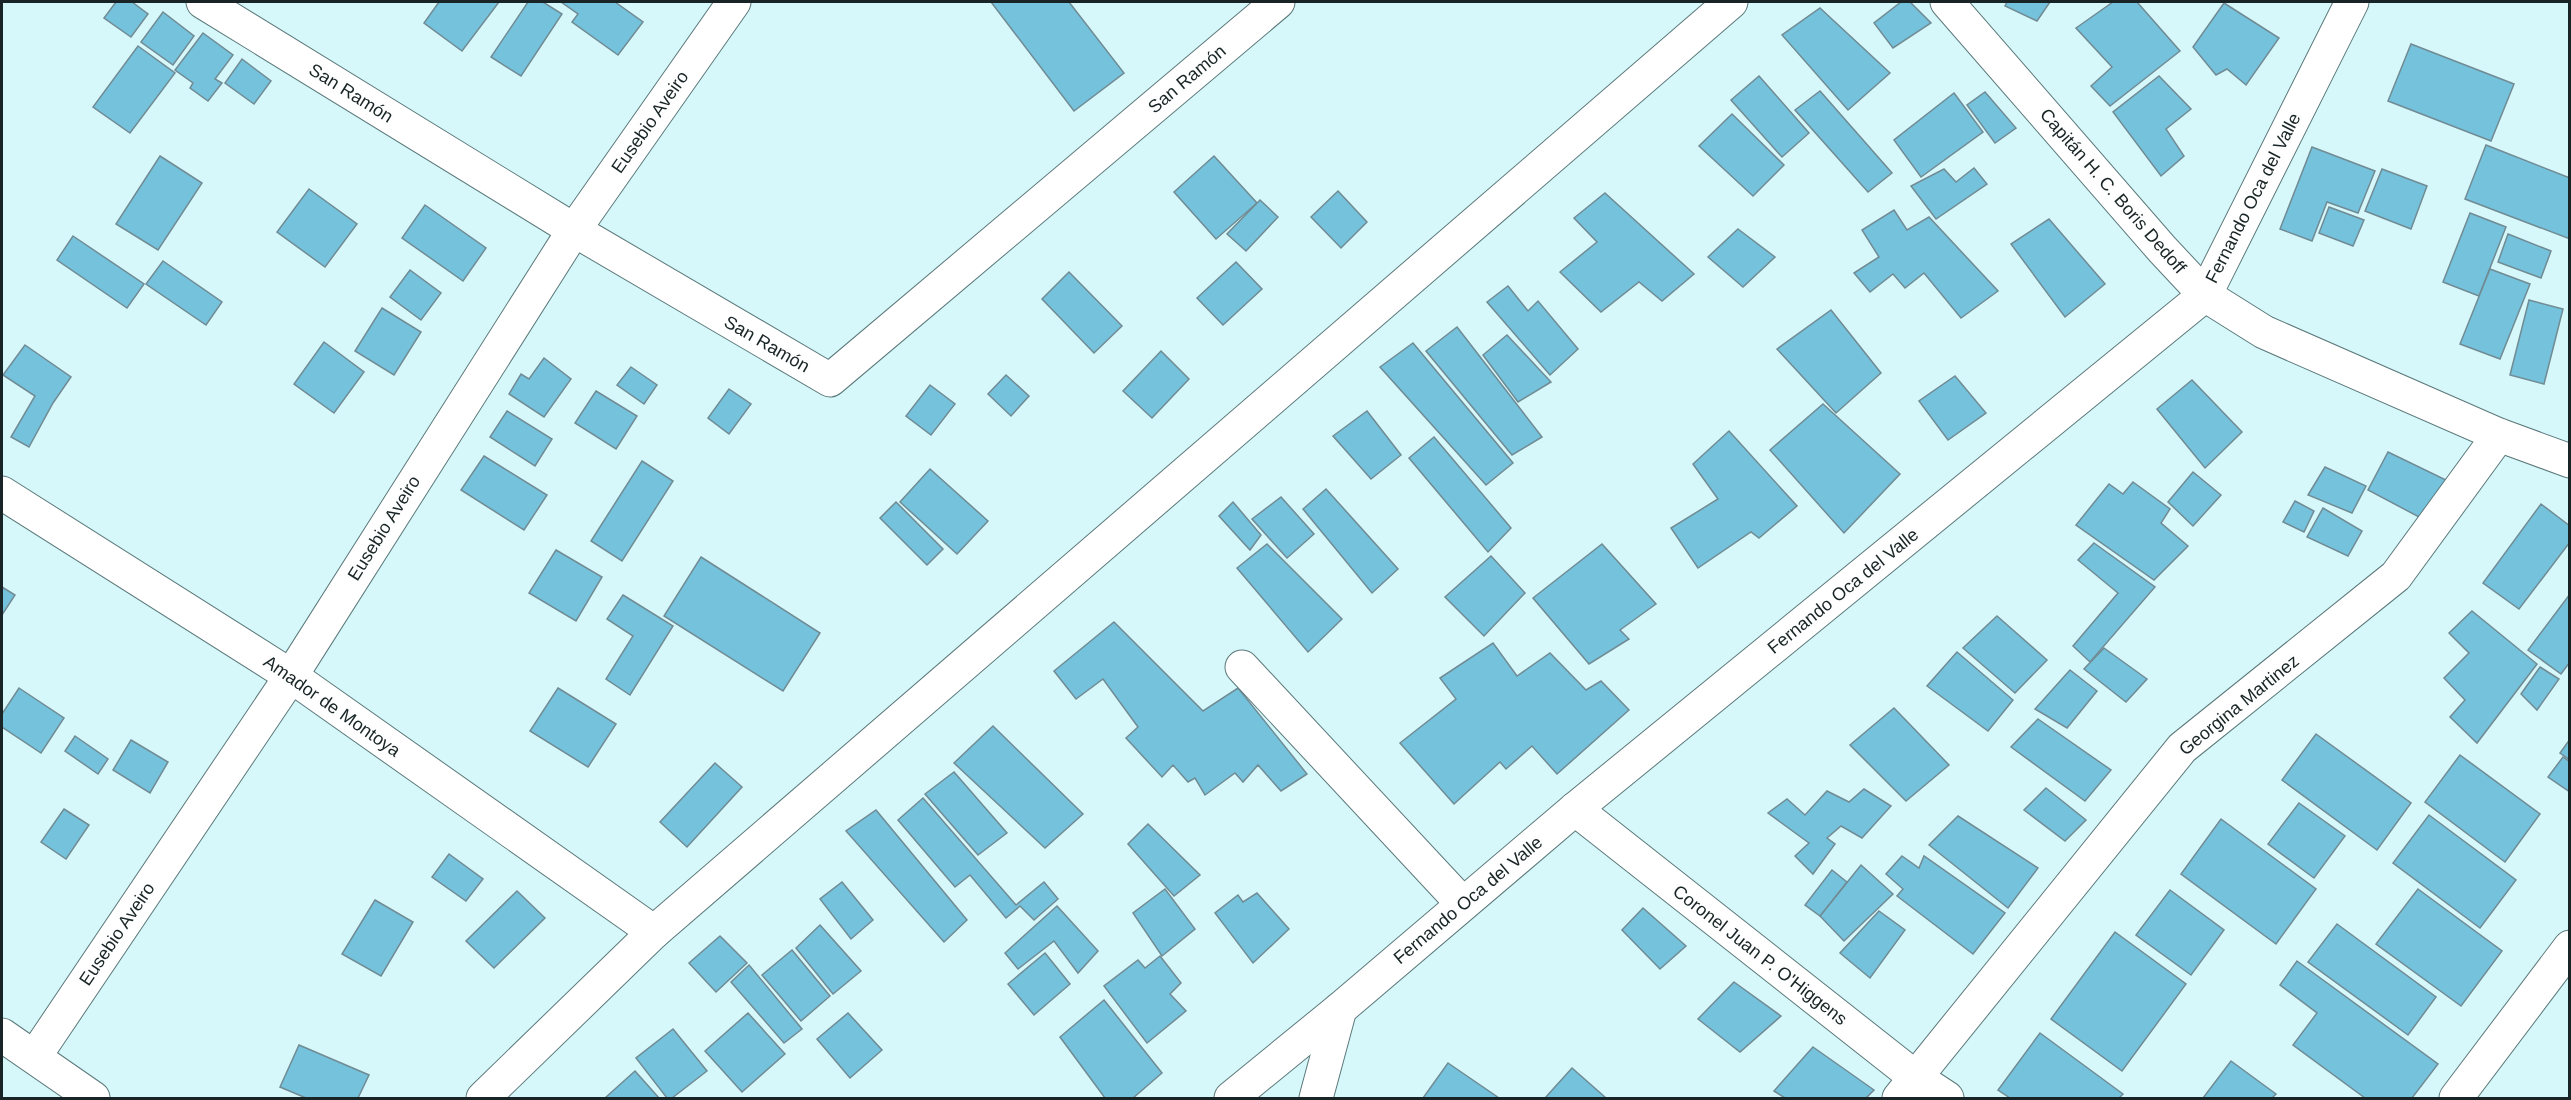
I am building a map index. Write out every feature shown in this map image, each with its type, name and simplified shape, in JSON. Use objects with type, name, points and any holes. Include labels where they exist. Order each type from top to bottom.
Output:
[{"type":"street","name":"San Ramón","points":[[203,2],[574,230],[830,380],[1278,2]]},
{"type":"street","name":"Eusebio Aveiro","points":[[35,1056],[291,676],[574,230],[735,2]]},
{"type":"street","points":[[483,1098],[654,932],[1731,2]]},
{"type":"street","name":"Capitán H. C. Boris Dedoff","points":[[1947,2],[2146,231],[2205,295],[2264,332],[2499,435],[2570,461]]},
{"type":"street","name":"Fernando Oca del Valle","points":[[1231,1098],[1340,1010],[1462,903],[1575,809],[2205,295],[2352,2]]},
{"type":"street","name":"Georgina Martinez","points":[[1907,1088],[2182,748],[2396,576],[2499,435]]},
{"type":"street","name":"Amador de Montoya","points":[[2,493],[291,676],[654,932]]},
{"type":"street","points":[[1242,668],[1462,903]]},
{"type":"street","name":"Coronel Juan P. O'Higgens","points":[[1575,809],[1907,1088],[1947,1098]]},
{"type":"street","points":[[2456,1098],[2570,947]]},
{"type":"street","points":[[1316,1098],[1340,1010]]},
{"type":"street","points":[[2,1035],[93,1098]]},
{"type":"building","points":[[116,2],[132,2],[148,14],[131,37],[104,18]]},
{"type":"building","points":[[439,2],[499,2],[462,51],[424,23]]},
{"type":"building","points":[[528,2],[543,2],[562,14],[521,76],[491,57]]},
{"type":"building","points":[[561,2],[615,2],[643,22],[618,55],[572,22],[578,14]]},
{"type":"building","points":[[991,2],[1069,2],[1124,73],[1074,111]]},
{"type":"building","points":[[1901,2],[1910,2],[1931,23],[1893,48],[1874,23]]},
{"type":"building","points":[[2007,2],[2050,2],[2037,21],[2005,6]]},
{"type":"building","points":[[2113,2],[2137,2],[2180,51],[2110,106],[2091,86],[2112,67],[2076,28]]},
{"type":"building","points":[[2224,3],[2279,38],[2246,85],[2227,69],[2216,75],[2193,47]]},
{"type":"building","points":[[1820,8],[1890,73],[1848,110],[1782,35]]},
{"type":"building","points":[[163,12],[194,36],[173,65],[141,42]]},
{"type":"building","points":[[203,33],[233,55],[215,79],[222,83],[208,101],[190,88],[193,83],[175,70]]},
{"type":"building","points":[[2411,44],[2514,84],[2491,141],[2388,101]]},
{"type":"building","points":[[138,46],[175,73],[130,133],[93,107]]},
{"type":"building","points":[[242,59],[271,81],[254,104],[225,83]]},
{"type":"building","points":[[1759,76],[1809,133],[1782,157],[1731,100]]},
{"type":"building","points":[[2159,76],[2191,109],[2166,129],[2184,156],[2161,176],[2113,112]]},
{"type":"building","points":[[1820,91],[1892,173],[1868,192],[1795,110]]},
{"type":"building","points":[[1985,92],[2016,128],[1995,143],[1967,105]]},
{"type":"building","points":[[1954,93],[1983,132],[1921,177],[1894,140]]},
{"type":"building","points":[[1732,114],[1784,165],[1753,196],[1699,146]]},
{"type":"building","points":[[2486,145],[2570,178],[2570,239],[2465,199]]},
{"type":"building","points":[[2312,147],[2375,171],[2358,213],[2327,202],[2312,241],[2280,229]]},
{"type":"building","points":[[160,156],[202,183],[158,250],[116,224]]},
{"type":"building","points":[[1214,156],[1257,203],[1216,239],[1174,192]]},
{"type":"building","points":[[1974,168],[1987,184],[1936,219],[1911,186],[1944,169],[1956,182]]},
{"type":"building","points":[[2382,169],[2427,186],[2411,229],[2365,211]]},
{"type":"building","points":[[309,189],[357,224],[325,267],[277,232]]},
{"type":"building","points":[[1338,191],[1367,222],[1341,248],[1311,217]]},
{"type":"building","points":[[1605,193],[1694,274],[1662,301],[1639,282],[1601,312],[1560,272],[1597,242],[1574,218]]},
{"type":"building","points":[[1260,200],[1278,217],[1246,251],[1227,234]]},
{"type":"building","points":[[425,205],[486,248],[463,281],[402,238]]},
{"type":"building","points":[[2329,207],[2364,220],[2353,246],[2319,233]]},
{"type":"building","points":[[1894,210],[1907,230],[1929,217],[1998,291],[1961,318],[1924,273],[1905,288],[1893,274],[1870,292],[1854,273],[1879,257],[1862,230]]},
{"type":"building","points":[[2470,213],[2506,227],[2479,296],[2443,282]]},
{"type":"building","points":[[2049,219],[2105,284],[2065,317],[2011,244]]},
{"type":"building","points":[[1738,229],[1775,257],[1743,287],[1708,257]]},
{"type":"building","points":[[2508,234],[2551,251],[2541,278],[2498,262]]},
{"type":"building","points":[[73,236],[144,284],[127,308],[57,260]]},
{"type":"building","points":[[163,261],[222,302],[206,325],[146,284]]},
{"type":"building","points":[[1236,262],[1262,289],[1223,325],[1197,298]]},
{"type":"building","points":[[2490,269],[2530,284],[2500,359],[2460,344]]},
{"type":"building","points":[[410,270],[441,293],[421,320],[390,297]]},
{"type":"building","points":[[1069,272],[1122,326],[1094,353],[1042,299]]},
{"type":"building","points":[[1508,286],[1528,311],[1538,301],[1578,349],[1550,375],[1487,302]]},
{"type":"building","points":[[2529,300],[2563,309],[2544,384],[2510,375]]},
{"type":"building","points":[[382,308],[421,332],[394,375],[355,351]]},
{"type":"building","points":[[1831,310],[1881,373],[1836,413],[1777,349]]},
{"type":"building","points":[[1457,327],[1542,437],[1512,455],[1426,351]]},
{"type":"building","points":[[1507,335],[1551,382],[1518,402],[1483,355]]},
{"type":"building","points":[[324,342],[364,372],[334,413],[294,384]]},
{"type":"building","points":[[1413,343],[1513,463],[1486,485],[1380,367]]},
{"type":"building","points":[[25,345],[71,377],[53,403],[29,447],[11,437],[35,396],[3,375]]},
{"type":"building","points":[[1161,351],[1189,379],[1152,418],[1123,391]]},
{"type":"building","points":[[544,358],[571,379],[544,417],[509,394],[521,374],[529,379]]},
{"type":"building","points":[[631,367],[657,385],[644,404],[617,385]]},
{"type":"building","points":[[1006,375],[1029,396],[1011,416],[988,394]]},
{"type":"building","points":[[1955,376],[1986,413],[1948,440],[1919,401]]},
{"type":"building","points":[[2192,380],[2242,432],[2205,468],[2157,409]]},
{"type":"building","points":[[930,385],[955,404],[931,435],[906,416]]},
{"type":"building","points":[[729,389],[751,404],[729,434],[708,418]]},
{"type":"building","points":[[596,391],[637,416],[616,449],[575,423]]},
{"type":"building","points":[[1823,404],[1900,474],[1844,533],[1770,450]]},
{"type":"building","points":[[507,411],[552,439],[535,466],[490,437]]},
{"type":"building","points":[[1367,411],[1401,455],[1371,479],[1333,436]]},
{"type":"building","points":[[1729,431],[1797,506],[1759,538],[1751,532],[1698,568],[1671,528],[1718,499],[1693,464]]},
{"type":"building","points":[[1434,437],[1511,528],[1488,552],[1409,458]]},
{"type":"building","points":[[2388,452],[2446,480],[2421,518],[2368,490]]},
{"type":"building","points":[[484,456],[547,495],[524,530],[461,490]]},
{"type":"building","points":[[642,461],[673,481],[622,561],[591,541]]},
{"type":"building","points":[[2325,467],[2366,486],[2352,513],[2308,495]]},
{"type":"building","points":[[930,469],[988,521],[957,554],[900,502]]},
{"type":"building","points":[[2193,472],[2221,495],[2193,526],[2168,502]]},
{"type":"building","points":[[2133,482],[2170,509],[2161,523],[2188,546],[2154,580],[2076,525],[2109,484],[2123,494]]},
{"type":"building","points":[[1326,489],[1398,569],[1372,593],[1303,509]]},
{"type":"building","points":[[1281,497],[1314,534],[1287,558],[1252,519]]},
{"type":"building","points":[[2295,501],[2314,511],[2304,532],[2283,522]]},
{"type":"building","points":[[896,502],[943,549],[927,565],[880,518]]},
{"type":"building","points":[[1233,502],[1261,535],[1250,550],[1219,516]]},
{"type":"building","points":[[2541,504],[2570,526],[2570,542],[2519,609],[2483,583]]},
{"type":"building","points":[[2323,508],[2362,531],[2348,556],[2307,537]]},
{"type":"building","points":[[2094,543],[2155,587],[2090,662],[2073,646],[2118,593],[2078,560]]},
{"type":"building","points":[[1267,544],[1342,619],[1308,652],[1237,568]]},
{"type":"building","points":[[1602,544],[1656,604],[1620,630],[1629,639],[1589,664],[1533,598]]},
{"type":"building","points":[[556,550],[602,577],[576,621],[529,593]]},
{"type":"building","points":[[1491,556],[1525,593],[1484,636],[1445,597]]},
{"type":"building","points":[[701,557],[820,633],[783,691],[664,616]]},
{"type":"building","points":[[2,587],[15,595],[2,615]]},
{"type":"building","points":[[2570,594],[2570,662],[2561,674],[2528,650]]},
{"type":"building","points":[[623,595],[673,626],[630,695],[606,679],[633,636],[607,619]]},
{"type":"building","points":[[2472,611],[2537,664],[2477,743],[2450,717],[2465,700],[2444,678],[2469,653],[2449,633]]},
{"type":"building","points":[[1997,616],[2047,660],[2015,693],[1963,648]]},
{"type":"building","points":[[1114,622],[1203,711],[1238,688],[1307,774],[1281,791],[1258,765],[1243,782],[1235,773],[1205,795],[1195,778],[1188,782],[1173,765],[1162,777],[1126,738],[1138,727],[1103,679],[1076,699],[1054,671]]},
{"type":"building","points":[[1493,643],[1517,676],[1550,653],[1586,690],[1601,681],[1629,710],[1557,774],[1532,746],[1506,769],[1500,762],[1454,804],[1400,743],[1456,699],[1440,678]]},
{"type":"building","points":[[2104,648],[2147,679],[2126,702],[2084,669]]},
{"type":"building","points":[[1957,652],[2013,700],[1988,731],[1927,686]]},
{"type":"building","points":[[2540,667],[2559,679],[2537,710],[2521,694]]},
{"type":"building","points":[[2070,670],[2097,691],[2067,728],[2035,709]]},
{"type":"building","points":[[19,688],[64,718],[41,753],[2,727],[2,714]]},
{"type":"building","points":[[558,688],[616,724],[588,767],[530,731]]},
{"type":"building","points":[[1894,708],[1949,765],[1906,801],[1850,745]]},
{"type":"building","points":[[2038,719],[2111,770],[2085,801],[2011,747]]},
{"type":"building","points":[[993,726],[1083,814],[1045,848],[954,763]]},
{"type":"building","points":[[2316,734],[2411,803],[2377,850],[2282,780]]},
{"type":"building","points":[[75,736],[108,759],[98,774],[65,751]]},
{"type":"building","points":[[2570,739],[2570,760],[2560,753]]},
{"type":"building","points":[[131,740],[168,762],[150,793],[113,770]]},
{"type":"building","points":[[2460,755],[2540,814],[2505,862],[2425,802]]},
{"type":"building","points":[[2563,757],[2570,762],[2570,792],[2548,777]]},
{"type":"building","points":[[715,763],[742,787],[687,847],[660,822]]},
{"type":"building","points":[[954,772],[1007,833],[978,855],[925,794]]},
{"type":"building","points":[[2046,788],[2086,820],[2065,841],[2024,810]]},
{"type":"building","points":[[1864,789],[1891,806],[1862,838],[1841,826],[1827,838],[1835,844],[1813,874],[1795,856],[1809,843],[1768,813],[1787,799],[1805,815],[1827,791],[1849,802]]},
{"type":"building","points":[[923,798],[1016,905],[1044,882],[1058,899],[1034,920],[1020,906],[1006,918],[970,875],[955,887],[898,820]]},
{"type":"building","points":[[2299,803],[2345,836],[2314,878],[2268,844]]},
{"type":"building","points":[[64,809],[89,825],[66,859],[41,842]]},
{"type":"building","points":[[876,810],[967,920],[944,942],[846,831]]},
{"type":"building","points":[[2429,815],[2516,880],[2480,928],[2393,863]]},
{"type":"building","points":[[1958,816],[2038,868],[2008,908],[1929,845]]},
{"type":"building","points":[[2221,819],[2316,889],[2276,944],[2181,874]]},
{"type":"building","points":[[1148,824],[1200,875],[1174,896],[1128,844]]},
{"type":"building","points":[[449,854],[483,879],[466,901],[432,877]]},
{"type":"building","points":[[1902,856],[1919,868],[1924,856],[2005,913],[1973,954],[1897,896],[1903,889],[1886,874]]},
{"type":"building","points":[[1861,865],[1893,894],[1844,941],[1820,916]]},
{"type":"building","points":[[1832,870],[1847,882],[1820,916],[1805,905]]},
{"type":"building","points":[[842,882],[873,920],[851,939],[820,899]]},
{"type":"building","points":[[1165,889],[1195,929],[1162,956],[1133,913]]},
{"type":"building","points":[[2418,889],[2502,951],[2461,1006],[2376,944]]},
{"type":"building","points":[[2170,890],[2224,930],[2191,975],[2136,935]]},
{"type":"building","points":[[517,891],[545,918],[494,968],[466,941]]},
{"type":"building","points":[[1257,893],[1289,929],[1253,963],[1215,913],[1238,895],[1243,902]]},
{"type":"building","points":[[375,900],[413,922],[381,976],[342,954]]},
{"type":"building","points":[[1057,906],[1098,951],[1078,973],[1054,941],[1018,969],[1005,953]]},
{"type":"building","points":[[1643,908],[1686,946],[1660,969],[1622,930]]},
{"type":"building","points":[[1879,911],[1905,930],[1870,978],[1840,953]]},
{"type":"building","points":[[2337,924],[2436,997],[2408,1035],[2308,962]]},
{"type":"building","points":[[820,925],[861,971],[833,994],[796,948]]},
{"type":"building","points":[[2115,932],[2186,984],[2122,1071],[2051,1019]]},
{"type":"building","points":[[720,936],[747,963],[716,992],[689,963]]},
{"type":"building","points":[[792,950],[830,996],[801,1021],[762,975]]},
{"type":"building","points":[[1045,953],[1070,984],[1034,1015],[1008,984]]},
{"type":"building","points":[[1160,956],[1181,983],[1170,994],[1186,1011],[1147,1043],[1104,986],[1138,960],[1145,968]]},
{"type":"building","points":[[2297,961],[2438,1064],[2412,1098],[2365,1098],[2293,1045],[2317,1013],[2280,985]]},
{"type":"building","points":[[749,965],[802,1029],[784,1043],[731,982]]},
{"type":"building","points":[[1734,982],[1781,1016],[1740,1052],[1698,1019]]},
{"type":"building","points":[[1104,1000],[1162,1073],[1133,1098],[1105,1098],[1060,1037]]},
{"type":"building","points":[[748,1013],[785,1054],[742,1092],[705,1051]]},
{"type":"building","points":[[848,1013],[882,1050],[850,1078],[817,1039]]},
{"type":"building","points":[[673,1029],[707,1071],[672,1098],[667,1098],[636,1058]]},
{"type":"building","points":[[2040,1033],[2123,1094],[2119,1098],[2010,1098],[1998,1090]]},
{"type":"building","points":[[299,1045],[369,1075],[358,1098],[306,1098],[280,1087]]},
{"type":"building","points":[[1813,1047],[1874,1090],[1866,1098],[1785,1098],[1774,1091]]},
{"type":"building","points":[[2231,1061],[2276,1094],[2272,1098],[2203,1098]]},
{"type":"building","points":[[1448,1063],[1499,1098],[1423,1098]]},
{"type":"building","points":[[1572,1068],[1606,1098],[1545,1098]]},
{"type":"building","points":[[635,1071],[659,1098],[605,1098]]}]
